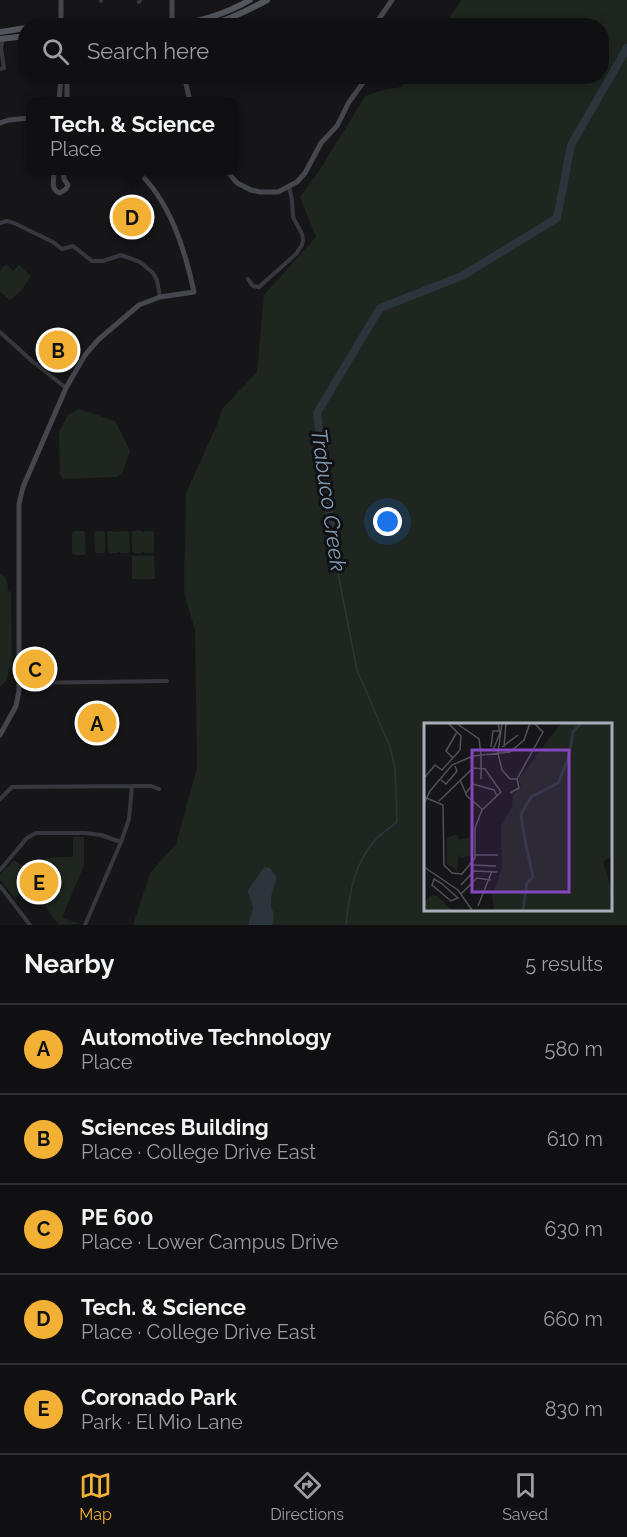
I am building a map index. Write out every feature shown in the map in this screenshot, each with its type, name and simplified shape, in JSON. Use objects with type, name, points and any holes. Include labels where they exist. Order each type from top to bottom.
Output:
[{"type":"main road","points":[[208,18],[230,11],[250,0]]},
{"type":"main road","points":[[231,18],[267,0]]},
{"type":"main road","points":[[1,36],[18,31]]},
{"type":"main road","points":[[1,36],[18,36]]},
{"type":"street","points":[[61,0],[61,18]]},
{"type":"street","points":[[172,0],[172,18]]},
{"type":"street","points":[[380,18],[392,0]]},
{"type":"street","points":[[0,69],[4,68],[1,36]]},
{"type":"street","points":[[230,175],[237,183],[251,190],[268,193],[278,192],[297,182],[305,173],[321,143],[337,126],[349,102],[364,84]]},
{"type":"street","points":[[0,123],[26,118]]},
{"type":"street","points":[[54,175],[53,185],[58,192],[63,192],[68,185],[64,175]]},
{"type":"street","points":[[0,735],[16,706],[20,683],[18,508],[23,487],[66,388],[85,355],[98,340],[139,305],[160,297],[194,292],[190,273],[169,216],[150,186],[140,175]]},
{"type":"street","points":[[55,180],[60,177],[64,178]]},
{"type":"street","points":[[248,279],[253,286],[259,287],[296,254],[302,245],[302,234],[293,217],[289,187]]},
{"type":"street","points":[[0,223],[7,221],[14,223],[62,249],[73,246],[92,261],[103,261],[121,255],[140,262],[153,273],[157,280],[160,297]]},
{"type":"street","points":[[0,332],[66,388]]},
{"type":"street","points":[[20,683],[167,681]]},
{"type":"street","points":[[85,925],[129,819],[132,786]]},
{"type":"street","points":[[0,799],[12,787],[151,786],[159,789]]},
{"type":"street","points":[[0,870],[27,838],[36,833],[85,833],[101,835],[121,842]]},
{"type":"street","points":[[0,886],[30,925]]},
{"type":"shaded area","points":[[462,0],[627,0],[627,925],[133,925],[150,873],[176,844],[197,768],[195,630],[184,593],[186,493],[222,409],[257,372],[264,295],[316,237],[300,197],[321,168],[365,96],[401,87],[403,84],[609,84],[609,18],[448,18]]},
{"type":"shaded area","points":[[6,264],[13,271],[19,265],[31,276],[21,291],[10,300],[0,292],[0,271]]},
{"type":"shaded area","points":[[79,409],[115,421],[130,451],[122,474],[116,477],[63,479],[60,474],[59,432],[68,415]]},
{"type":"shaded area","points":[[140,530],[154,532],[154,551],[152,553],[132,551],[132,532]]},
{"type":"shaded area","points":[[74,531],[85,533],[86,553],[84,555],[72,553],[72,533]]},
{"type":"shaded area","points":[[96,531],[105,533],[104,553],[95,551],[94,533]]},
{"type":"shaded area","points":[[107,532],[129,532],[130,551],[128,553],[108,551]]},
{"type":"shaded area","points":[[132,556],[154,556],[155,579],[132,579]]},
{"type":"shaded area","points":[[0,573],[7,581],[8,591],[11,592],[12,667],[9,668],[7,680],[0,687]]},
{"type":"shaded area","points":[[73,837],[84,837],[84,866],[62,917],[80,924],[59,925],[30,886],[15,898],[0,880],[0,875],[14,860],[29,871],[39,862],[49,858],[73,857]]},
{"type":"shaded area","points":[[264,867],[270,868],[277,877],[271,898],[274,914],[272,925],[248,925],[253,908],[248,890]]},
{"type":"waterway","name":"Trabuco Creek","points":[[609,79],[627,48]]},
{"type":"waterway","name":"Trabuco Creek","points":[[334,553],[317,413],[380,308],[462,276],[557,218],[571,145],[606,84]]},
{"type":"waterway","name":"Trabuco Creek","points":[[334,553],[357,670],[390,747],[395,768],[397,822],[375,840],[362,859],[351,891],[346,925]]},
{"type":"place","name":"Tech. & Science","points":[[132,217]]},
{"type":"place","name":"Sciences Building","points":[[58,350]]},
{"type":"place","name":"PE 600","points":[[35,669]]},
{"type":"place","name":"Automotive Technology","points":[[97,723]]},
{"type":"place","name":"Coronado Park","points":[[39,882]]}]
